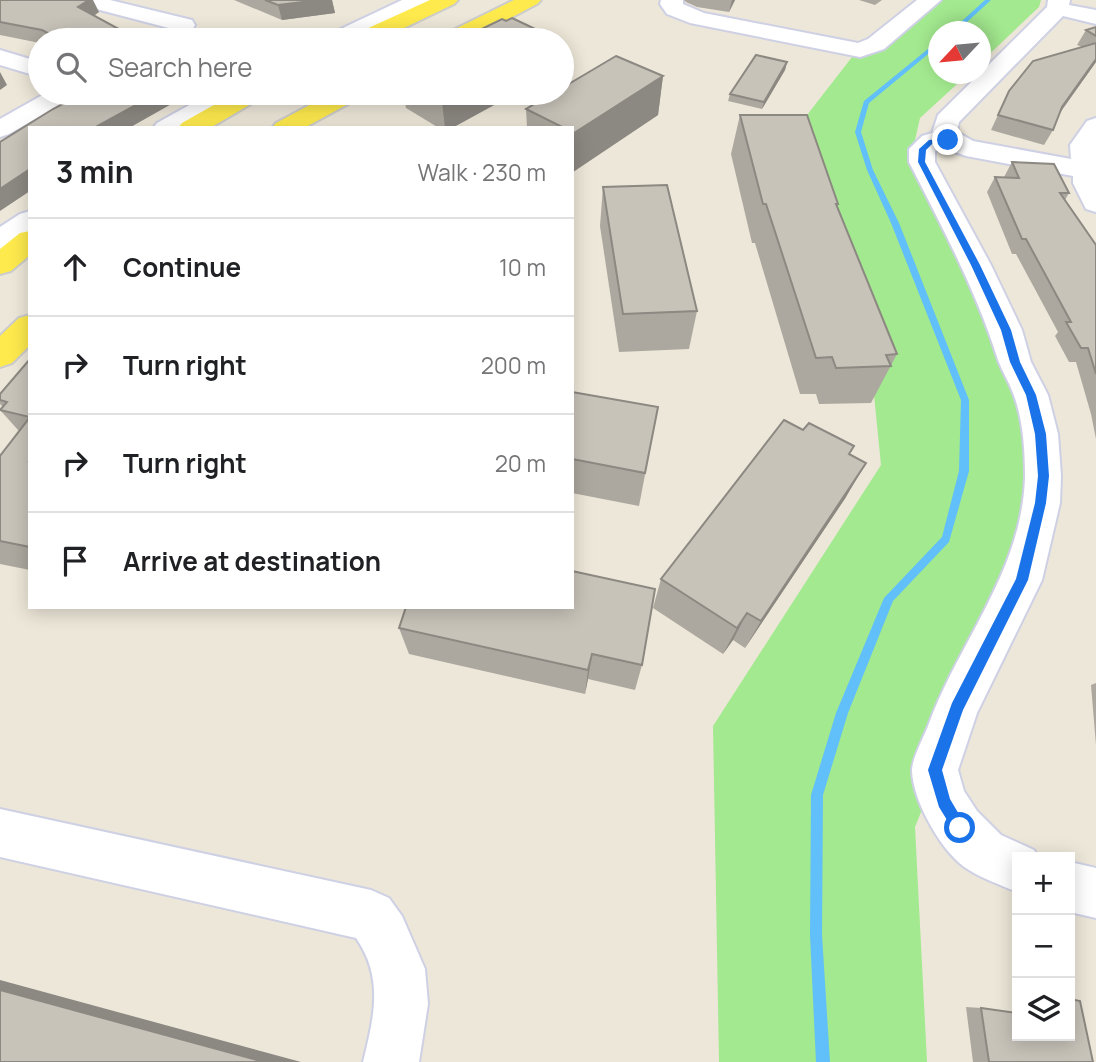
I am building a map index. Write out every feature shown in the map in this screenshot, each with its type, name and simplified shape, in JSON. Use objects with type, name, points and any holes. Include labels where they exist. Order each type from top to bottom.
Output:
[{"type":"main road","points":[[387,28],[447,0]]},
{"type":"main road","points":[[475,28],[530,0]]},
{"type":"main road","points":[[194,126],[231,105]]},
{"type":"main road","points":[[289,126],[328,105]]},
{"type":"main road","points":[[0,264],[28,242]]},
{"type":"main road","points":[[0,355],[28,328]]},
{"type":"street","points":[[84,0],[184,25],[180,28]]},
{"type":"street","points":[[360,28],[419,0]]},
{"type":"street","points":[[672,0],[671,4],[675,9],[698,18],[860,50],[876,44],[930,0]]},
{"type":"street","points":[[948,140],[944,132],[947,120],[1059,4],[1096,17]]},
{"type":"street","points":[[0,57],[28,66]]},
{"type":"street","points":[[0,129],[42,105]]},
{"type":"street","points":[[170,126],[207,105]]},
{"type":"street","points":[[1012,865],[984,852],[960,828],[944,802],[935,770],[957,708],[1022,580],[1041,503],[1043,476],[1040,434],[1031,395],[1015,362],[1006,330],[976,265],[922,162],[922,149],[931,141],[948,140],[966,148],[1090,147],[1087,183],[1096,203]]},
{"type":"street","points":[[0,240],[28,221]]},
{"type":"street","points":[[0,834],[371,916],[391,946],[399,967],[403,991],[402,1017],[391,1062]]},
{"type":"street","points":[[1075,888],[1096,893]]},
{"type":"green space","points":[[937,0],[1041,0],[1039,7],[991,53],[991,21],[928,21],[928,84],[957,84],[920,118],[913,149],[1023,391],[1032,482],[1002,611],[915,827],[927,1062],[719,1062],[713,726],[881,465],[872,375],[797,128],[852,57]]},
{"type":"building","points":[[0,0],[89,0],[78,7],[117,28],[32,28],[0,22]]},
{"type":"building","points":[[265,0],[319,0],[278,5]]},
{"type":"building","points":[[512,18],[533,28],[484,28],[502,19],[506,21]]},
{"type":"building","points":[[1096,27],[1096,36],[1086,30]]},
{"type":"building","points":[[1096,43],[1096,59],[1062,107],[1053,130],[998,115],[1009,91],[1033,61]]},
{"type":"building","points":[[756,55],[787,62],[764,102],[730,94]]},
{"type":"building","points":[[616,56],[663,76],[574,133],[574,126],[560,126],[526,109],[533,105],[574,105],[574,81]]},
{"type":"building","points":[[60,105],[136,105],[98,126],[28,126],[28,170],[0,189],[0,142]]},
{"type":"building","points":[[740,115],[807,115],[836,204],[897,354],[886,355],[891,366],[836,368],[832,357],[816,358],[766,204],[763,204]]},
{"type":"building","points":[[1012,162],[1054,164],[1069,193],[1060,193],[1096,245],[1096,374],[1088,348],[1081,348],[1066,322],[1071,322],[1026,239],[1022,239],[995,177],[1019,178]]},
{"type":"building","points":[[667,185],[697,311],[623,314],[603,187]]},
{"type":"building","points":[[28,361],[28,417],[0,410],[7,402],[0,400],[0,394]]},
{"type":"building","points":[[574,392],[658,407],[645,473],[574,459]]},
{"type":"building","points":[[28,420],[28,547],[0,541],[0,456]]},
{"type":"building","points":[[784,420],[803,430],[809,423],[854,446],[849,454],[866,463],[761,621],[747,613],[737,628],[661,579]]},
{"type":"building","points":[[574,571],[655,589],[642,665],[592,654],[588,670],[399,628],[405,609],[574,609]]},
{"type":"building","points":[[0,990],[264,1062],[0,1062]]},
{"type":"building","points":[[1075,1000],[1080,1001],[1093,1062],[989,1062],[981,1008],[1012,1012],[1012,1041],[1075,1041]]},
{"type":"waterway","points":[[964,21],[988,0]]},
{"type":"waterway","points":[[823,1062],[816,935],[817,795],[842,713],[889,598],[946,539],[964,471],[965,400],[895,223],[870,170],[858,132],[866,102],[928,51]]},
{"type":"route","points":[[948,140],[931,141],[922,149],[922,162],[976,265],[1006,330],[1015,362],[1031,395],[1040,434],[1043,476],[1041,503],[1022,580],[957,708],[935,770],[944,802],[960,828]]}]
